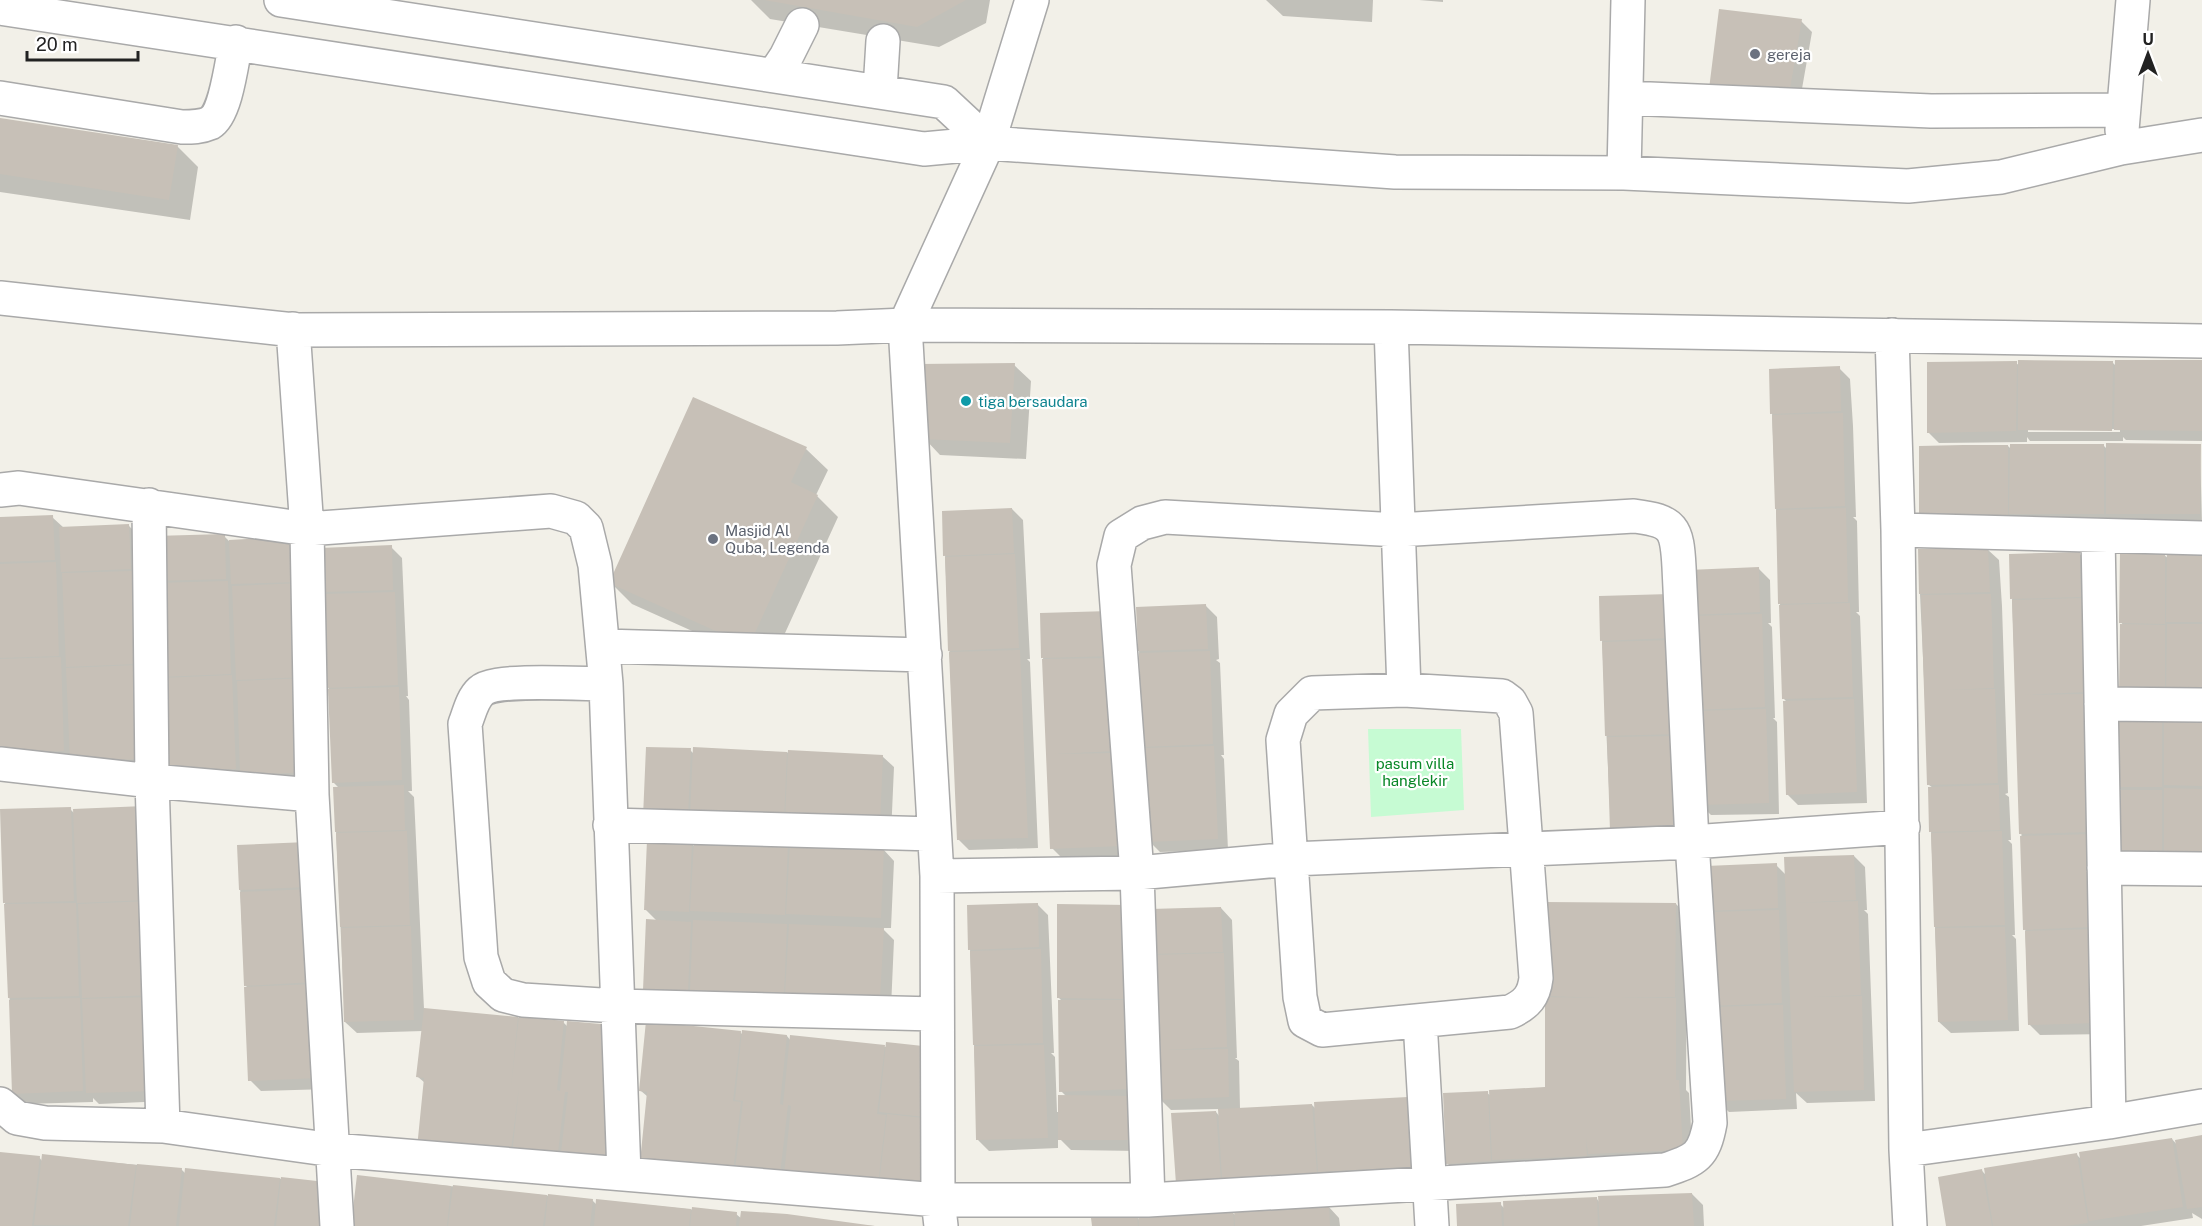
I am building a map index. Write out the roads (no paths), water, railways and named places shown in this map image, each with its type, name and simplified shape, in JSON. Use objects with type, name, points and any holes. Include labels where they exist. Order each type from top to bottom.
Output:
[{"type":"street","points":[[282,0],[880,90],[944,102],[988,143]]},
{"type":"street","points":[[940,1213],[936,1014],[938,876],[905,325],[988,143],[1032,0]]},
{"type":"street","points":[[1624,173],[1628,0]]},
{"type":"street","points":[[2121,148],[2133,0]]},
{"type":"street","points":[[0,8],[236,42],[924,149],[988,143],[1395,172],[1624,173],[1931,185],[2001,177],[2121,148],[2202,135]]},
{"type":"street","points":[[774,75],[802,25]]},
{"type":"street","points":[[880,90],[883,41]]},
{"type":"street","points":[[0,98],[182,127],[199,127],[212,122],[221,109],[236,42]]},
{"type":"street","points":[[1626,99],[1930,111],[2123,110]]},
{"type":"street","points":[[0,298],[292,329],[825,328],[905,325],[1391,327],[2202,341]]},
{"type":"street","points":[[1391,327],[1404,690]]},
{"type":"street","points":[[292,329],[307,529],[312,795],[337,1226]]},
{"type":"street","points":[[1892,335],[1898,530],[1906,1150],[1910,1226]]},
{"type":"street","points":[[0,490],[19,488],[307,529],[551,511],[576,518],[586,528],[595,565],[606,684],[624,1174]]},
{"type":"street","points":[[148,505],[152,781],[163,1126]]},
{"type":"street","points":[[0,1104],[17,1118],[45,1123],[163,1126],[333,1150],[624,1174],[940,1213],[1430,1186],[1665,1170],[1691,1162],[1706,1145],[1710,1123],[1692,842],[1678,538],[1672,528],[1655,519],[1634,516],[1398,530],[1165,517],[1142,523],[1120,536],[1114,565],[1137,873],[1148,1200]]},
{"type":"street","points":[[1898,530],[2202,537]]},
{"type":"street","points":[[2098,536],[2109,1122]]},
{"type":"street","points":[[603,646],[924,655]]},
{"type":"street","points":[[606,684],[503,683],[482,689],[473,702],[465,724],[481,957],[489,982],[503,995],[523,1000],[617,1006],[936,1014]]},
{"type":"street","points":[[1404,690],[1490,693],[1502,696],[1510,702],[1516,713],[1536,978],[1534,992],[1523,1006],[1510,1012],[1322,1030],[1305,1021],[1300,997],[1283,740],[1291,714],[1312,693],[1404,690]]},
{"type":"street","points":[[2101,704],[2202,705]]},
{"type":"street","points":[[0,764],[152,781],[312,795]]},
{"type":"street","points":[[610,825],[934,834]]},
{"type":"street","points":[[938,876],[1137,873],[1292,859],[1692,842],[1903,827]]},
{"type":"street","points":[[2104,868],[2202,869]]},
{"type":"street","points":[[1420,1021],[1432,1226]]},
{"type":"street","points":[[1906,1150],[2109,1122],[2202,1106]]},
{"type":"place","name":"gereja","points":[[1755,54]]},
{"type":"place","name":"tiga bersaudara","points":[[966,401]]},
{"type":"place","name":"Masjid Al Quba, Legenda","points":[[713,539]]},
{"type":"park label","name":"pasum villa hanglekir","points":[[1415,772]]}]
